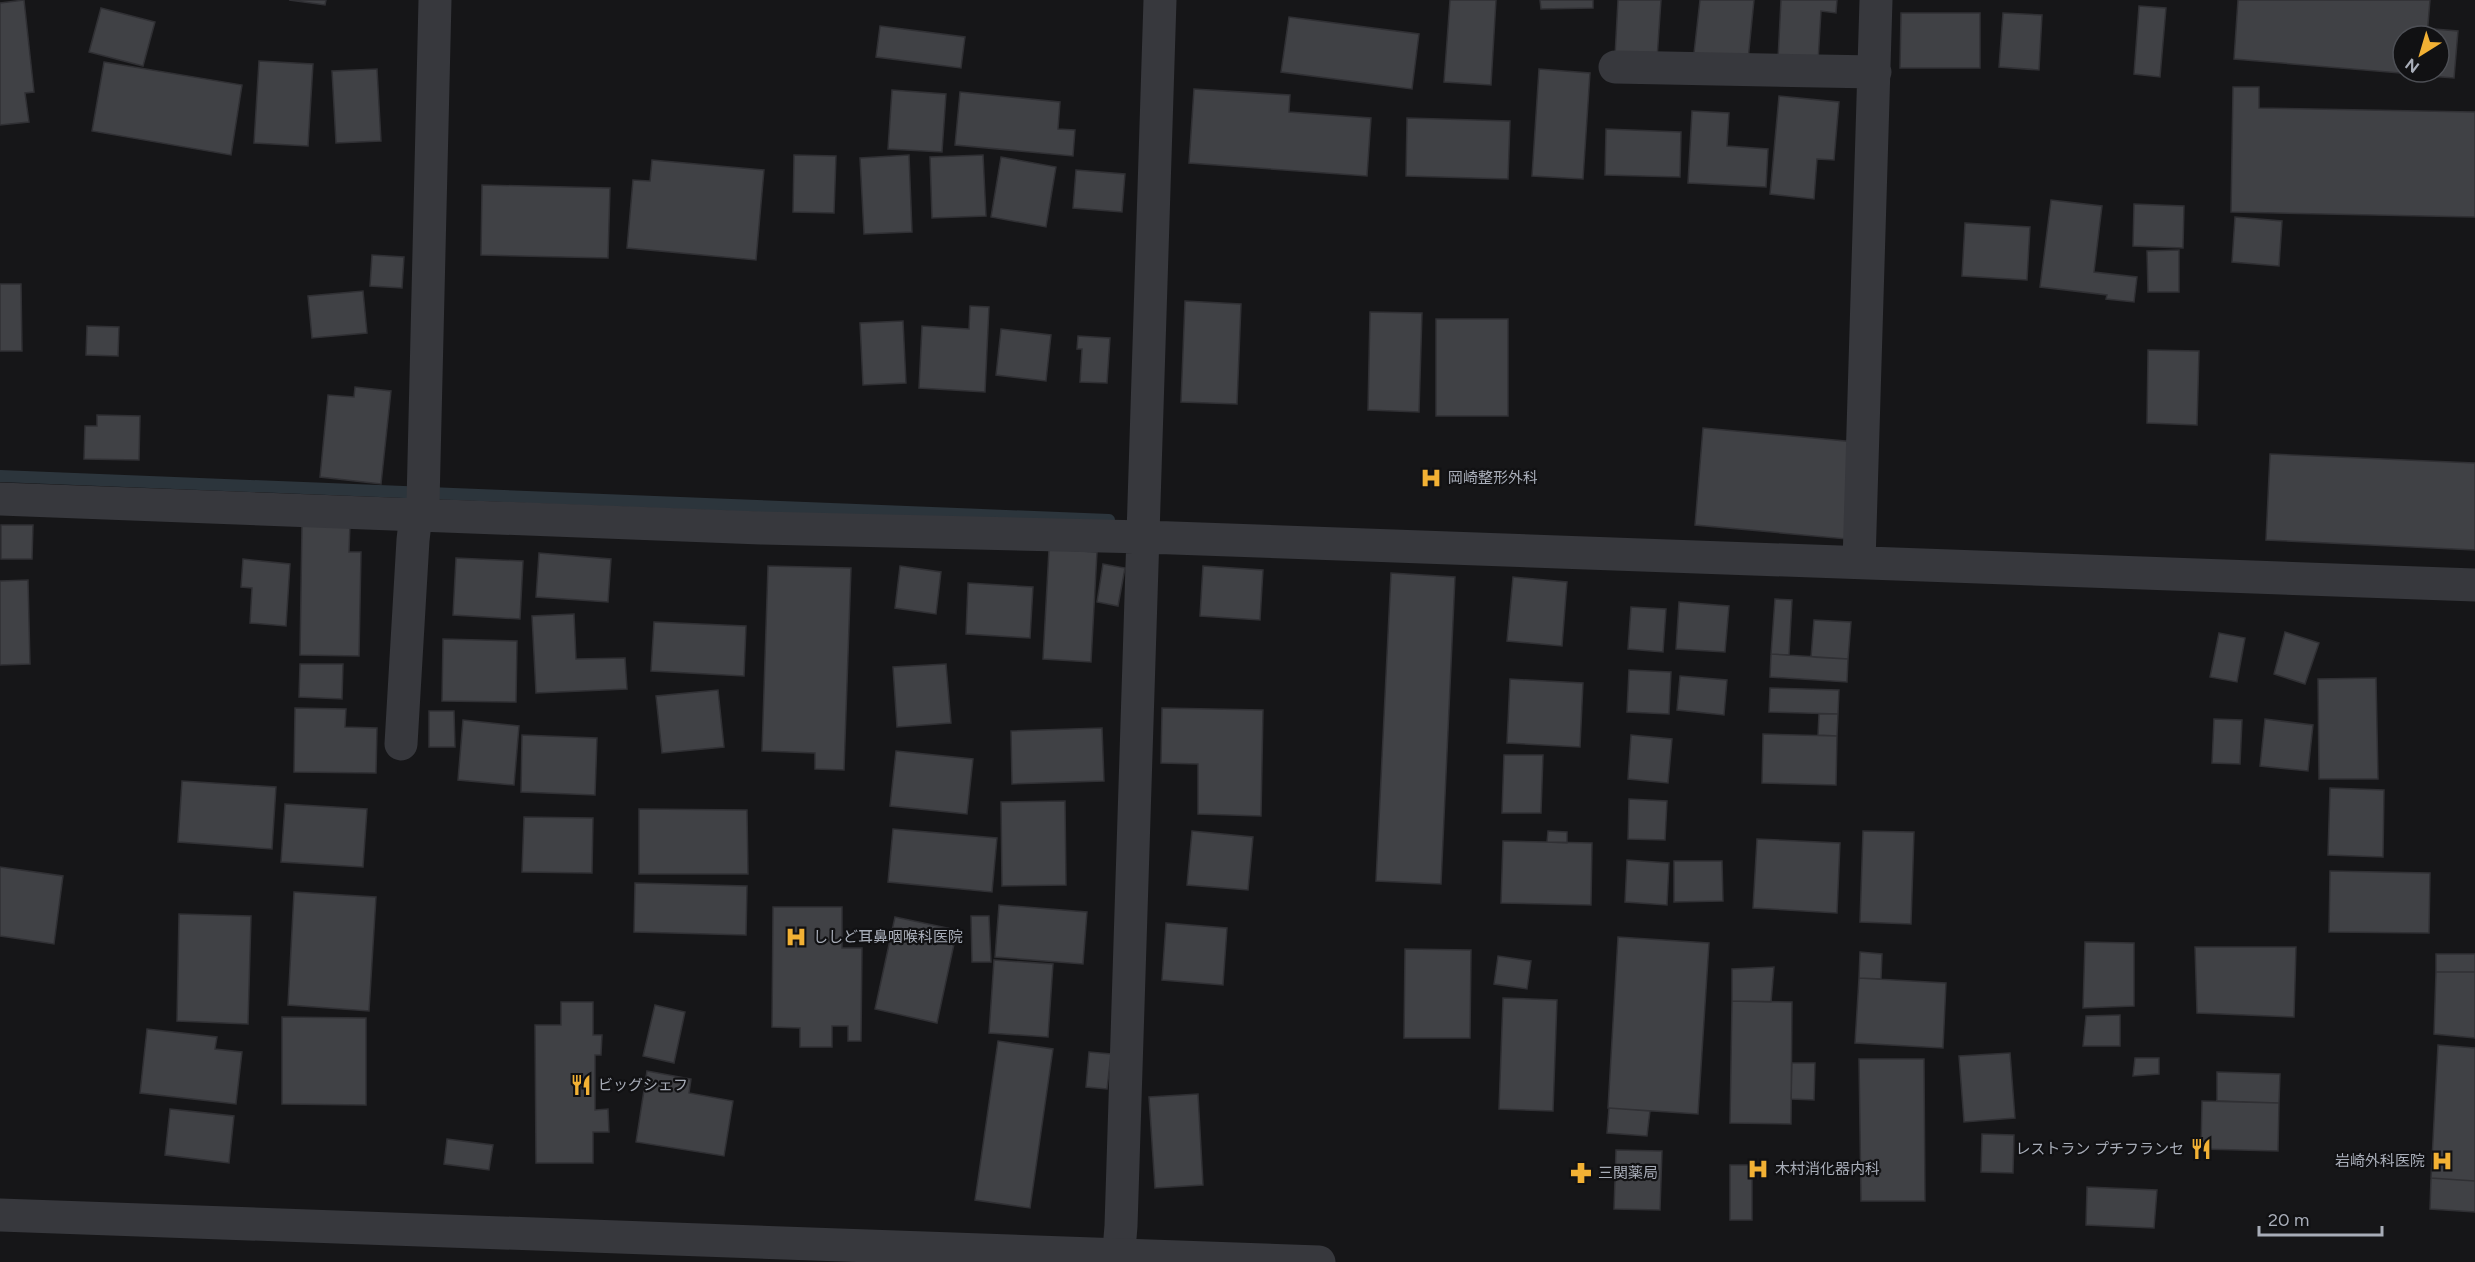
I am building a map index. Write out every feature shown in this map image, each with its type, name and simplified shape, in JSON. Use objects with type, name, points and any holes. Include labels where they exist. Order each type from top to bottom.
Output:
[{"type":"street","points":[[401,744],[416,514],[423,503],[435,0]]},
{"type":"street","points":[[1118,1258],[1122,1214],[1145,537],[1160,0]]},
{"type":"street","points":[[1859,562],[1876,0]]},
{"type":"street","points":[[1615,67],[1875,72]]},
{"type":"street","points":[[0,499],[780,528],[1145,537],[2475,585]]},
{"type":"street","points":[[0,1215],[1118,1258],[1318,1262]]},
{"type":"building","points":[[24,0],[34,92],[25,93],[29,122],[0,125],[0,3]]},
{"type":"building","points":[[289,0],[326,0],[325,5]]},
{"type":"building","points":[[1450,0],[1496,0],[1491,85],[1444,82]]},
{"type":"building","points":[[1540,0],[1593,0],[1593,8],[1541,9]]},
{"type":"building","points":[[1618,0],[1661,0],[1657,59],[1615,56]]},
{"type":"building","points":[[1700,0],[1754,0],[1748,60],[1694,53]]},
{"type":"building","points":[[1781,0],[1837,0],[1836,13],[1821,11],[1818,62],[1778,59]]},
{"type":"building","points":[[2238,0],[2430,0],[2428,24],[2391,24],[2391,72],[2234,59]]},
{"type":"building","points":[[2139,6],[2166,8],[2160,77],[2134,74]]},
{"type":"building","points":[[101,8],[155,22],[143,66],[89,52]]},
{"type":"building","points":[[1901,13],[1980,13],[1980,68],[1900,68]]},
{"type":"building","points":[[2003,13],[2042,15],[2039,70],[1999,67]]},
{"type":"building","points":[[1289,17],[1419,34],[1412,89],[1281,72]]},
{"type":"building","points":[[880,26],[965,37],[961,68],[876,57]]},
{"type":"building","points":[[2451,30],[2458,31],[2454,78],[2451,78]]},
{"type":"building","points":[[259,61],[313,64],[308,146],[254,143]]},
{"type":"building","points":[[104,62],[242,85],[231,155],[92,131]]},
{"type":"building","points":[[377,69],[381,141],[336,143],[332,71]]},
{"type":"building","points":[[1539,69],[1590,73],[1583,179],[1532,176]]},
{"type":"building","points":[[2233,87],[2259,87],[2259,108],[2475,112],[2475,217],[2231,212]]},
{"type":"building","points":[[1194,89],[1290,95],[1289,112],[1371,118],[1367,176],[1189,163]]},
{"type":"building","points":[[892,90],[946,94],[942,152],[888,149]]},
{"type":"building","points":[[960,92],[1060,102],[1058,129],[1075,130],[1073,156],[955,145]]},
{"type":"building","points":[[1779,96],[1839,102],[1834,160],[1817,159],[1814,199],[1770,194]]},
{"type":"building","points":[[1692,111],[1729,113],[1727,146],[1768,149],[1766,187],[1688,183]]},
{"type":"building","points":[[1407,118],[1510,121],[1508,179],[1406,176]]},
{"type":"building","points":[[1606,129],[1681,132],[1680,177],[1605,175]]},
{"type":"building","points":[[794,155],[836,156],[834,213],[793,212]]},
{"type":"building","points":[[909,155],[912,232],[864,234],[860,158]]},
{"type":"building","points":[[983,155],[986,216],[932,218],[930,157]]},
{"type":"building","points":[[1001,157],[1056,167],[1046,227],[991,217]]},
{"type":"building","points":[[652,160],[764,170],[756,260],[627,248],[633,180],[650,181]]},
{"type":"building","points":[[1076,170],[1125,174],[1122,212],[1073,208]]},
{"type":"building","points":[[482,185],[610,188],[608,258],[481,255]]},
{"type":"building","points":[[2051,200],[2102,206],[2094,272],[2137,277],[2134,302],[2106,299],[2107,295],[2040,287]]},
{"type":"building","points":[[2134,204],[2184,206],[2183,248],[2133,246]]},
{"type":"building","points":[[2235,217],[2282,221],[2279,266],[2232,262]]},
{"type":"building","points":[[1965,223],[2030,227],[2027,280],[1962,276]]},
{"type":"building","points":[[2179,250],[2179,292],[2148,292],[2147,251]]},
{"type":"building","points":[[372,255],[404,257],[402,288],[370,286]]},
{"type":"building","points":[[0,284],[21,284],[22,351],[0,351]]},
{"type":"building","points":[[363,291],[367,333],[312,338],[308,296]]},
{"type":"building","points":[[1185,301],[1241,304],[1237,404],[1181,402]]},
{"type":"building","points":[[970,306],[989,307],[985,392],[919,388],[922,326],[969,329]]},
{"type":"building","points":[[1370,312],[1422,313],[1419,412],[1368,410]]},
{"type":"building","points":[[1436,319],[1508,319],[1508,416],[1436,416]]},
{"type":"building","points":[[903,321],[906,383],[863,385],[860,323]]},
{"type":"building","points":[[87,326],[119,327],[118,356],[86,355]]},
{"type":"building","points":[[1001,329],[1051,335],[1046,381],[996,375]]},
{"type":"building","points":[[1078,336],[1110,338],[1107,383],[1080,382],[1082,349],[1077,349]]},
{"type":"building","points":[[2148,350],[2199,351],[2197,425],[2147,423]]},
{"type":"building","points":[[355,387],[391,391],[381,484],[320,477],[328,395],[354,397]]},
{"type":"building","points":[[97,415],[140,416],[139,460],[84,459],[85,426],[97,426]]},
{"type":"building","points":[[1703,428],[1856,442],[1847,539],[1695,525]]},
{"type":"building","points":[[2270,454],[2475,463],[2475,550],[2266,540]]},
{"type":"building","points":[[302,523],[350,524],[349,552],[361,552],[359,656],[300,655]]},
{"type":"building","points":[[1,525],[33,525],[32,559],[1,559]]},
{"type":"building","points":[[1049,549],[1097,552],[1091,662],[1043,659]]},
{"type":"building","points":[[539,553],[611,559],[608,602],[536,597]]},
{"type":"building","points":[[456,558],[523,561],[520,619],[453,615]]},
{"type":"building","points":[[243,559],[290,564],[286,626],[250,623],[252,588],[241,587]]},
{"type":"building","points":[[1103,564],[1125,568],[1118,606],[1097,602]]},
{"type":"building","points":[[768,566],[851,568],[844,770],[815,769],[815,753],[762,751]]},
{"type":"building","points":[[900,566],[941,572],[936,614],[895,608]]},
{"type":"building","points":[[1203,566],[1263,570],[1260,620],[1200,616]]},
{"type":"building","points":[[1391,573],[1455,577],[1441,884],[1376,881]]},
{"type":"building","points":[[1513,577],[1567,582],[1562,646],[1507,641]]},
{"type":"building","points":[[28,580],[30,664],[0,665],[0,581]]},
{"type":"building","points":[[968,583],[1033,587],[1030,638],[966,634]]},
{"type":"building","points":[[1775,599],[1792,600],[1789,655],[1771,654]]},
{"type":"building","points":[[1679,602],[1729,606],[1725,652],[1676,649]]},
{"type":"building","points":[[1631,607],[1666,609],[1663,652],[1628,649]]},
{"type":"building","points":[[574,614],[576,659],[625,658],[627,689],[536,693],[532,616]]},
{"type":"building","points":[[1814,620],[1851,622],[1848,659],[1811,657]]},
{"type":"building","points":[[654,622],[746,626],[744,676],[651,671]]},
{"type":"building","points":[[2285,632],[2319,643],[2305,684],[2274,674]]},
{"type":"building","points":[[2219,633],[2245,638],[2237,682],[2210,677]]},
{"type":"building","points":[[443,639],[517,641],[516,702],[442,701]]},
{"type":"building","points":[[1771,654],[1848,659],[1847,682],[1770,677]]},
{"type":"building","points":[[300,664],[343,664],[342,699],[299,697]]},
{"type":"building","points":[[946,664],[951,723],[897,727],[893,667]]},
{"type":"building","points":[[1629,670],[1671,672],[1669,714],[1627,712]]},
{"type":"building","points":[[1680,676],[1727,680],[1724,715],[1677,710]]},
{"type":"building","points":[[2376,678],[2378,779],[2319,779],[2318,679]]},
{"type":"building","points":[[1510,679],[1583,683],[1580,747],[1507,743]]},
{"type":"building","points":[[1770,688],[1839,690],[1838,714],[1769,712]]},
{"type":"building","points":[[718,690],[724,747],[662,753],[656,696]]},
{"type":"building","points":[[295,708],[346,709],[345,727],[377,728],[376,773],[294,772]]},
{"type":"building","points":[[1162,708],[1263,710],[1261,816],[1198,814],[1198,764],[1161,763]]},
{"type":"building","points":[[429,711],[454,711],[455,747],[429,747]]},
{"type":"building","points":[[1819,714],[1838,714],[1837,736],[1818,735]]},
{"type":"building","points":[[2214,719],[2242,720],[2240,764],[2212,763]]},
{"type":"building","points":[[2265,719],[2313,725],[2308,771],[2260,766]]},
{"type":"building","points":[[463,720],[519,726],[514,785],[458,780]]},
{"type":"building","points":[[1102,728],[1104,781],[1012,784],[1011,731]]},
{"type":"building","points":[[1763,734],[1837,736],[1836,785],[1762,783]]},
{"type":"building","points":[[522,735],[597,738],[595,795],[521,792]]},
{"type":"building","points":[[1631,735],[1672,739],[1668,783],[1628,779]]},
{"type":"building","points":[[896,751],[973,759],[967,814],[890,806]]},
{"type":"building","points":[[1504,755],[1543,755],[1541,813],[1502,813]]},
{"type":"building","points":[[182,781],[276,787],[272,849],[178,842]]},
{"type":"building","points":[[2330,788],[2384,790],[2383,857],[2328,855]]},
{"type":"building","points":[[1629,799],[1667,801],[1665,840],[1628,839]]},
{"type":"building","points":[[1065,801],[1066,885],[1002,886],[1001,802]]},
{"type":"building","points":[[285,804],[367,809],[363,867],[281,862]]},
{"type":"building","points":[[639,809],[747,810],[748,874],[639,874]]},
{"type":"building","points":[[524,817],[593,818],[592,873],[522,872]]},
{"type":"building","points":[[893,829],[997,838],[992,892],[888,882]]},
{"type":"building","points":[[1192,831],[1253,837],[1248,890],[1187,885]]},
{"type":"building","points":[[1548,831],[1567,832],[1567,843],[1547,842]]},
{"type":"building","points":[[1863,831],[1914,832],[1911,924],[1860,922]]},
{"type":"building","points":[[1757,839],[1840,843],[1837,913],[1753,908]]},
{"type":"building","points":[[1503,841],[1592,843],[1591,905],[1501,903]]},
{"type":"building","points":[[1627,860],[1669,863],[1667,905],[1625,902]]},
{"type":"building","points":[[1674,861],[1722,861],[1723,901],[1674,902]]},
{"type":"building","points":[[0,867],[63,876],[54,944],[0,936]]},
{"type":"building","points":[[2330,871],[2430,873],[2429,933],[2329,932]]},
{"type":"building","points":[[635,883],[747,886],[746,935],[634,932]]},
{"type":"building","points":[[294,892],[376,897],[369,1011],[288,1005]]},
{"type":"building","points":[[999,905],[1087,912],[1083,964],[995,957]]},
{"type":"building","points":[[773,907],[842,907],[842,948],[862,948],[861,1041],[848,1041],[848,1026],[832,1026],[832,1047],[800,1047],[800,1028],[772,1027]]},
{"type":"building","points":[[179,914],[251,916],[248,1024],[177,1021]]},
{"type":"building","points":[[971,916],[989,916],[991,962],[972,962]]},
{"type":"building","points":[[895,917],[957,930],[937,1023],[875,1009]]},
{"type":"building","points":[[1166,923],[1227,928],[1223,985],[1162,980]]},
{"type":"building","points":[[1618,937],[1709,943],[1698,1114],[1608,1108]]},
{"type":"building","points":[[2085,942],[2134,943],[2134,1006],[2083,1008]]},
{"type":"building","points":[[2195,947],[2296,947],[2294,1017],[2197,1013]]},
{"type":"building","points":[[1405,949],[1471,950],[1470,1038],[1404,1038]]},
{"type":"building","points":[[1860,952],[1882,954],[1881,979],[1859,978]]},
{"type":"building","points":[[2436,954],[2475,954],[2475,972],[2436,972]]},
{"type":"building","points":[[1498,956],[1531,961],[1527,989],[1494,984]]},
{"type":"building","points":[[994,960],[1053,964],[1048,1037],[989,1033]]},
{"type":"building","points":[[1774,967],[1771,1002],[1732,1001],[1732,969]]},
{"type":"building","points":[[2436,972],[2475,972],[2475,1038],[2434,1034]]},
{"type":"building","points":[[1859,978],[1946,983],[1943,1048],[1855,1043]]},
{"type":"building","points":[[1503,998],[1557,1000],[1553,1111],[1499,1109]]},
{"type":"building","points":[[1732,1001],[1792,1002],[1791,1124],[1730,1123]]},
{"type":"building","points":[[561,1002],[593,1002],[593,1035],[602,1035],[601,1055],[595,1055],[595,1110],[608,1109],[609,1132],[593,1132],[593,1163],[536,1163],[535,1025],[561,1025]]},
{"type":"building","points":[[655,1005],[685,1012],[674,1063],[643,1056]]},
{"type":"building","points":[[2120,1015],[2120,1046],[2083,1046],[2086,1016]]},
{"type":"building","points":[[282,1017],[366,1018],[366,1105],[282,1104]]},
{"type":"building","points":[[147,1029],[217,1037],[215,1049],[242,1052],[236,1104],[140,1093]]},
{"type":"building","points":[[998,1041],[1053,1049],[1030,1208],[975,1200]]},
{"type":"building","points":[[2438,1045],[2475,1048],[2475,1181],[2431,1178]]},
{"type":"building","points":[[1089,1052],[1111,1054],[1107,1089],[1086,1087]]},
{"type":"building","points":[[2010,1053],[2015,1118],[1964,1122],[1959,1056]]},
{"type":"building","points":[[2135,1058],[2159,1058],[2159,1074],[2133,1076]]},
{"type":"building","points":[[1859,1059],[1924,1059],[1925,1201],[1861,1201]]},
{"type":"building","points":[[1792,1063],[1815,1063],[1814,1100],[1791,1099]]},
{"type":"building","points":[[647,1071],[691,1079],[689,1093],[733,1101],[724,1156],[636,1142]]},
{"type":"building","points":[[2217,1072],[2280,1074],[2279,1103],[2217,1101]]},
{"type":"building","points":[[1198,1094],[1203,1185],[1155,1188],[1149,1097]]},
{"type":"building","points":[[2202,1101],[2279,1103],[2278,1151],[2201,1149]]},
{"type":"building","points":[[1609,1108],[1650,1111],[1647,1136],[1607,1133]]},
{"type":"building","points":[[170,1109],[234,1116],[229,1163],[165,1155]]},
{"type":"building","points":[[1982,1134],[2014,1135],[2013,1173],[1981,1172]]},
{"type":"building","points":[[447,1139],[493,1145],[489,1170],[444,1164]]},
{"type":"building","points":[[1616,1150],[1662,1151],[1660,1210],[1614,1209]]},
{"type":"building","points":[[1730,1165],[1752,1165],[1752,1220],[1730,1220]]},
{"type":"building","points":[[2431,1178],[2475,1181],[2475,1212],[2430,1209]]},
{"type":"building","points":[[2087,1187],[2157,1190],[2154,1228],[2086,1225]]},
{"type":"waterway","points":[[0,476],[1109,520]]},
{"type":"place","name":"岡崎整形外科","points":[[1431,478]]},
{"type":"place","name":"ししど耳鼻咽喉科医院","points":[[796,937]]},
{"type":"place","name":"ビッグシェフ","points":[[581,1085]]},
{"type":"place","name":"レストラン プチフランセ","points":[[2201,1149]]},
{"type":"place","name":"岩崎外科医院","points":[[2442,1161]]},
{"type":"place","name":"木村消化器内科","points":[[1758,1169]]},
{"type":"place","name":"三関薬局","points":[[1581,1173]]}]
